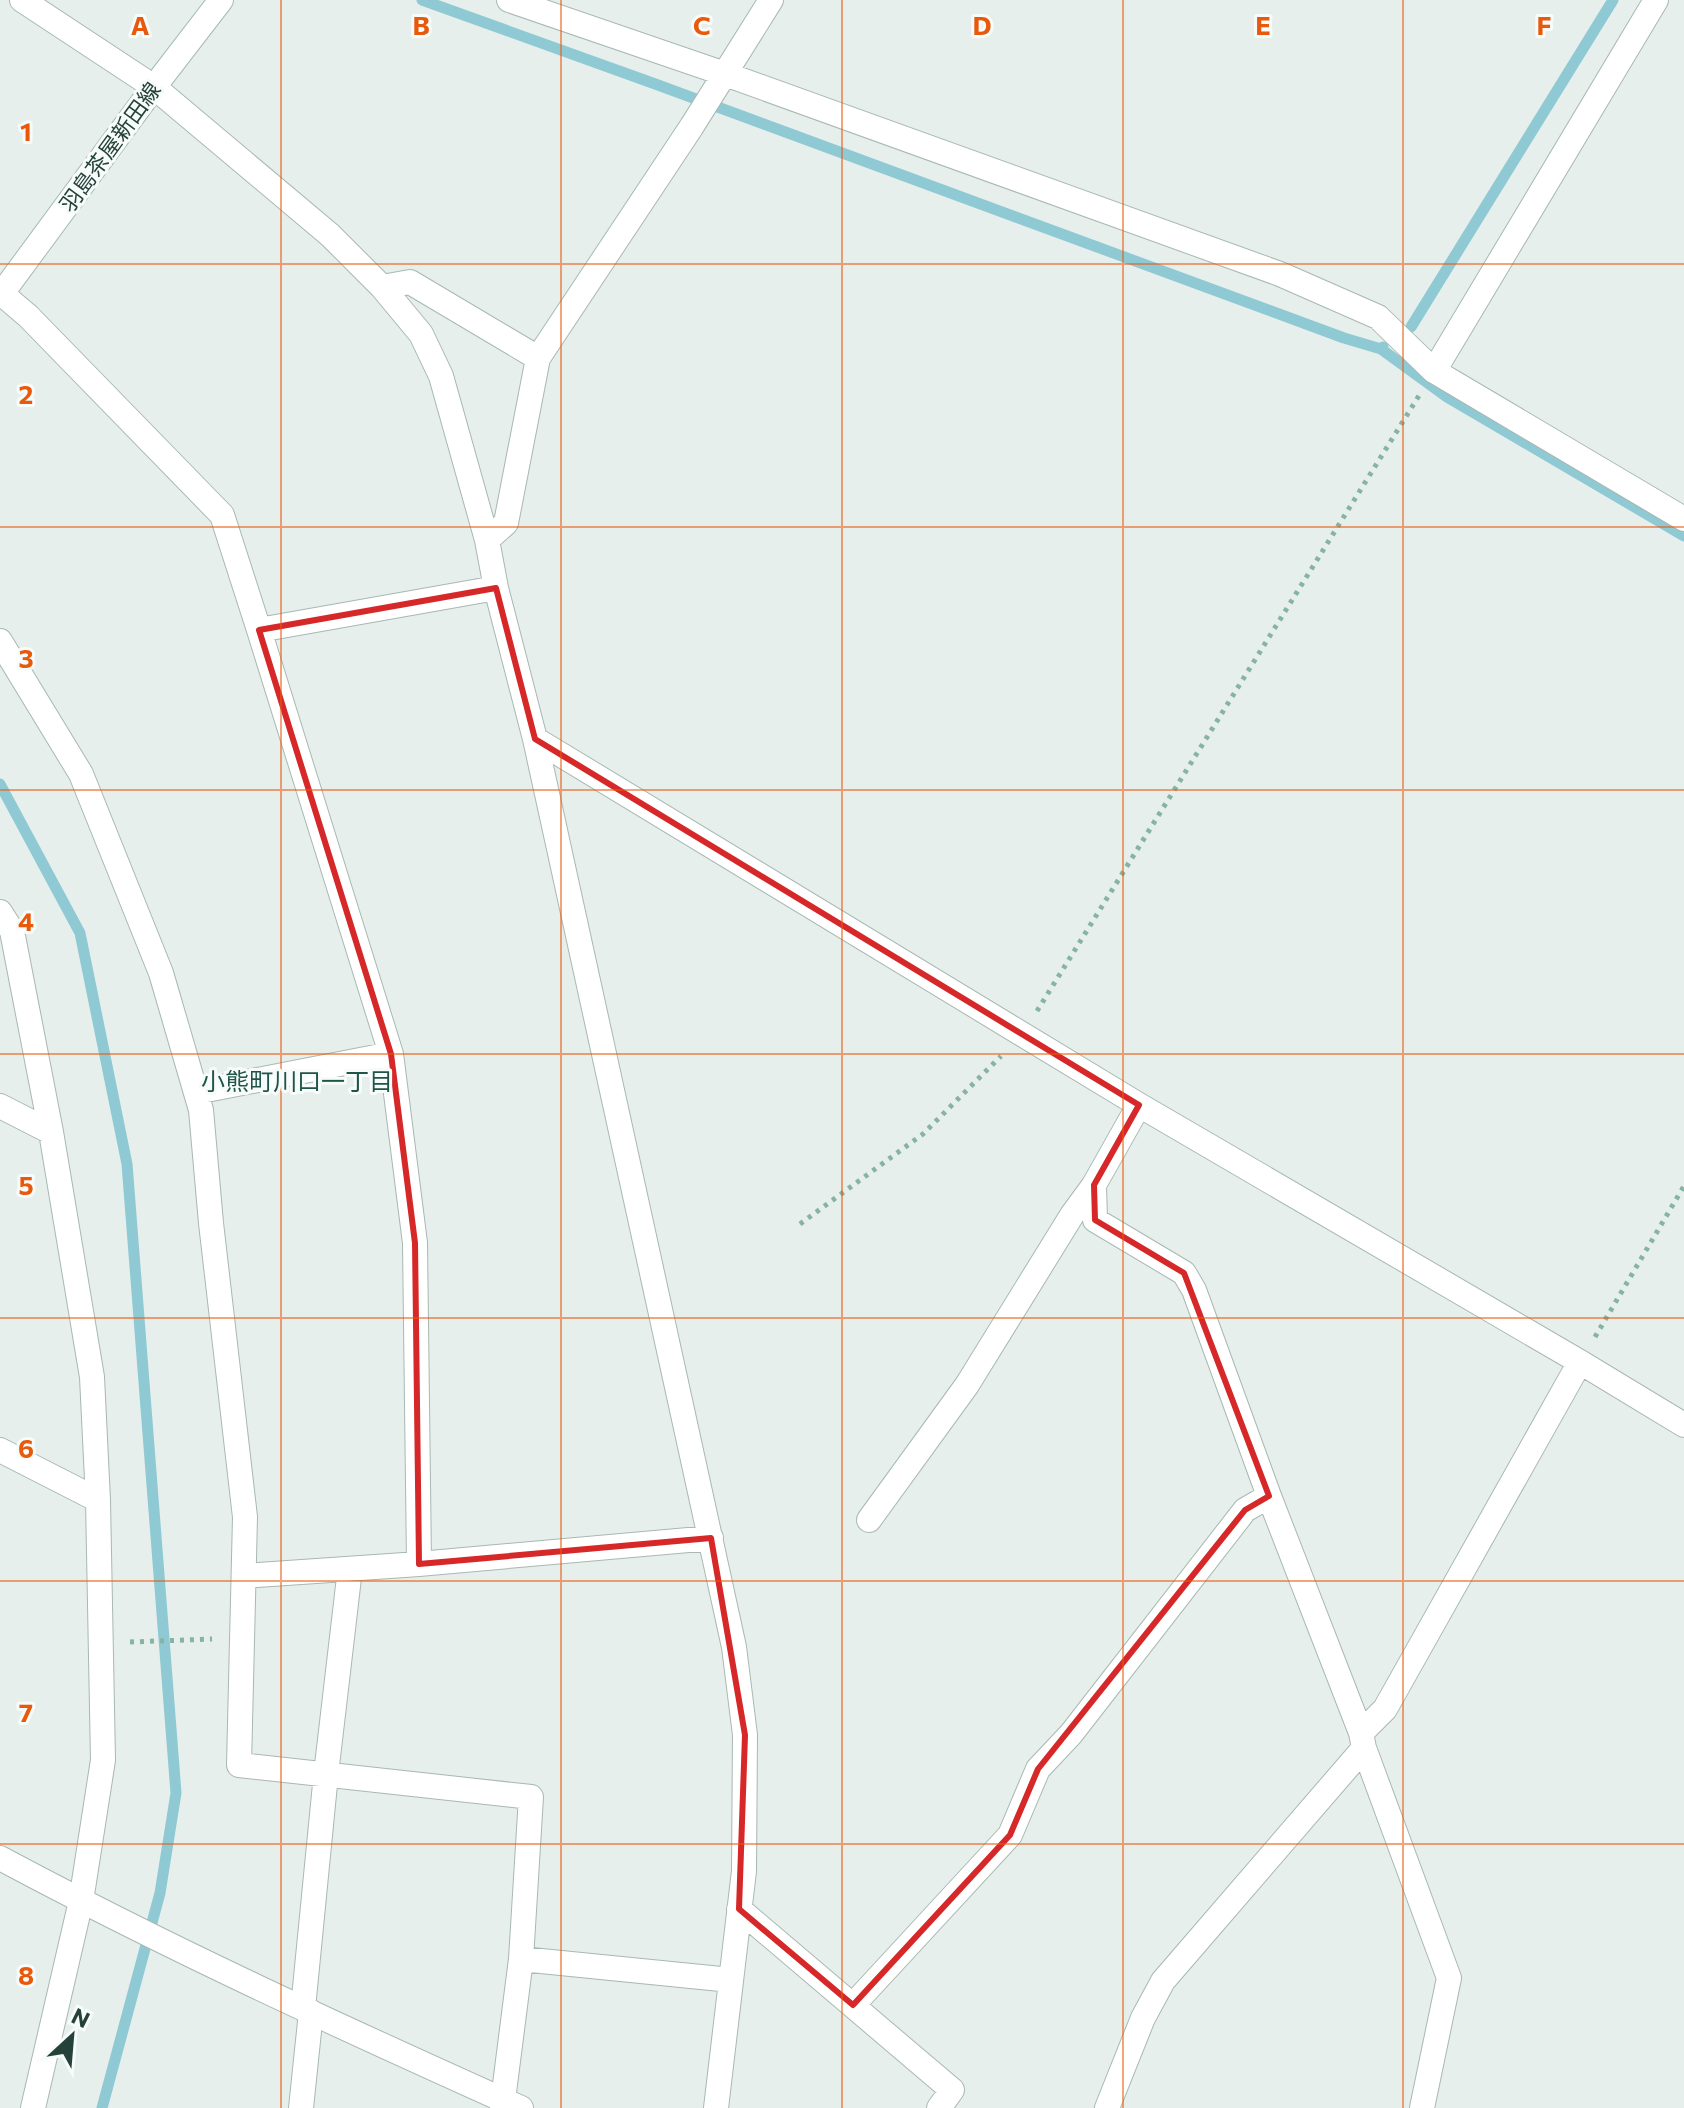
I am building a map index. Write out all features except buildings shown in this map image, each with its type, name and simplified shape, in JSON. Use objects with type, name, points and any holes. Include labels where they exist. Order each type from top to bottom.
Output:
[{"type":"street","points":[[22,0],[154,87],[330,235],[382,287],[421,334],[441,376],[487,540],[496,588],[535,739],[734,1647],[745,1735],[744,1871],[716,2108]]},
{"type":"street","name":"羽島茶屋新田線","points":[[1,295],[221,0]]},
{"type":"street","points":[[509,0],[720,81],[1280,274],[1378,317],[1434,371],[1684,519]]},
{"type":"street","points":[[487,540],[506,523],[538,358],[692,126],[771,0]]},
{"type":"street","points":[[1434,371],[1656,0]]},
{"type":"street","points":[[382,287],[410,282],[538,358]]},
{"type":"street","points":[[1,295],[28,316],[222,515],[391,1054],[415,1243],[419,1564]]},
{"type":"street","points":[[259,630],[496,588]]},
{"type":"street","points":[[0,641],[81,774],[161,973],[201,1110],[245,1517],[239,1765],[531,1797],[509,2105],[203,1961],[0,1858]]},
{"type":"street","points":[[535,739],[1139,1105],[1684,1425]]},
{"type":"street","points":[[0,912],[12,931],[51,1132],[92,1377],[98,1500],[103,1760],[90,1906],[33,2108]]},
{"type":"street","points":[[196,1092],[391,1054]]},
{"type":"street","points":[[869,1520],[967,1385],[1072,1215],[1094,1185],[1139,1105]]},
{"type":"street","points":[[0,1106],[51,1132]]},
{"type":"street","points":[[1094,1185],[1095,1220],[1184,1273],[1194,1290],[1449,1978],[1422,2108]]},
{"type":"street","points":[[1107,2108],[1143,2018],[1163,1981],[1363,1740],[1385,1709],[1580,1362]]},
{"type":"street","points":[[0,1450],[98,1500]]},
{"type":"street","points":[[853,2005],[1010,1835],[1038,1769],[1071,1734],[1245,1510],[1269,1496]]},
{"type":"street","points":[[244,1576],[711,1538]]},
{"type":"street","points":[[301,2108],[326,1774],[350,1569]]},
{"type":"street","points":[[739,1909],[952,2090],[939,2108]]},
{"type":"street","points":[[521,1959],[731,1980]]},
{"type":"path","points":[[800,1224],[923,1134],[1023,1034],[1434,371]]},
{"type":"path","points":[[1580,1362],[1684,1186]]},
{"type":"path","points":[[119,1643],[221,1639]]},
{"type":"highlighted area","points":[[496,588],[535,739],[1139,1105],[1094,1185],[1095,1220],[1184,1273],[1269,1496],[1245,1510],[1038,1769],[1010,1835],[853,2005],[739,1909],[745,1735],[711,1538],[419,1564],[415,1243],[391,1054],[259,630]]},
{"type":"waterway","points":[[422,0],[1344,338],[1383,347]]},
{"type":"waterway","points":[[1411,327],[1613,0]]},
{"type":"waterway","points":[[1381,349],[1447,397],[1684,536]]},
{"type":"waterway","points":[[0,784],[80,933],[127,1164],[176,1793],[160,1893],[102,2108]]},
{"type":"district","name":"小熊町川口一丁目","points":[[297,1082]]}]
